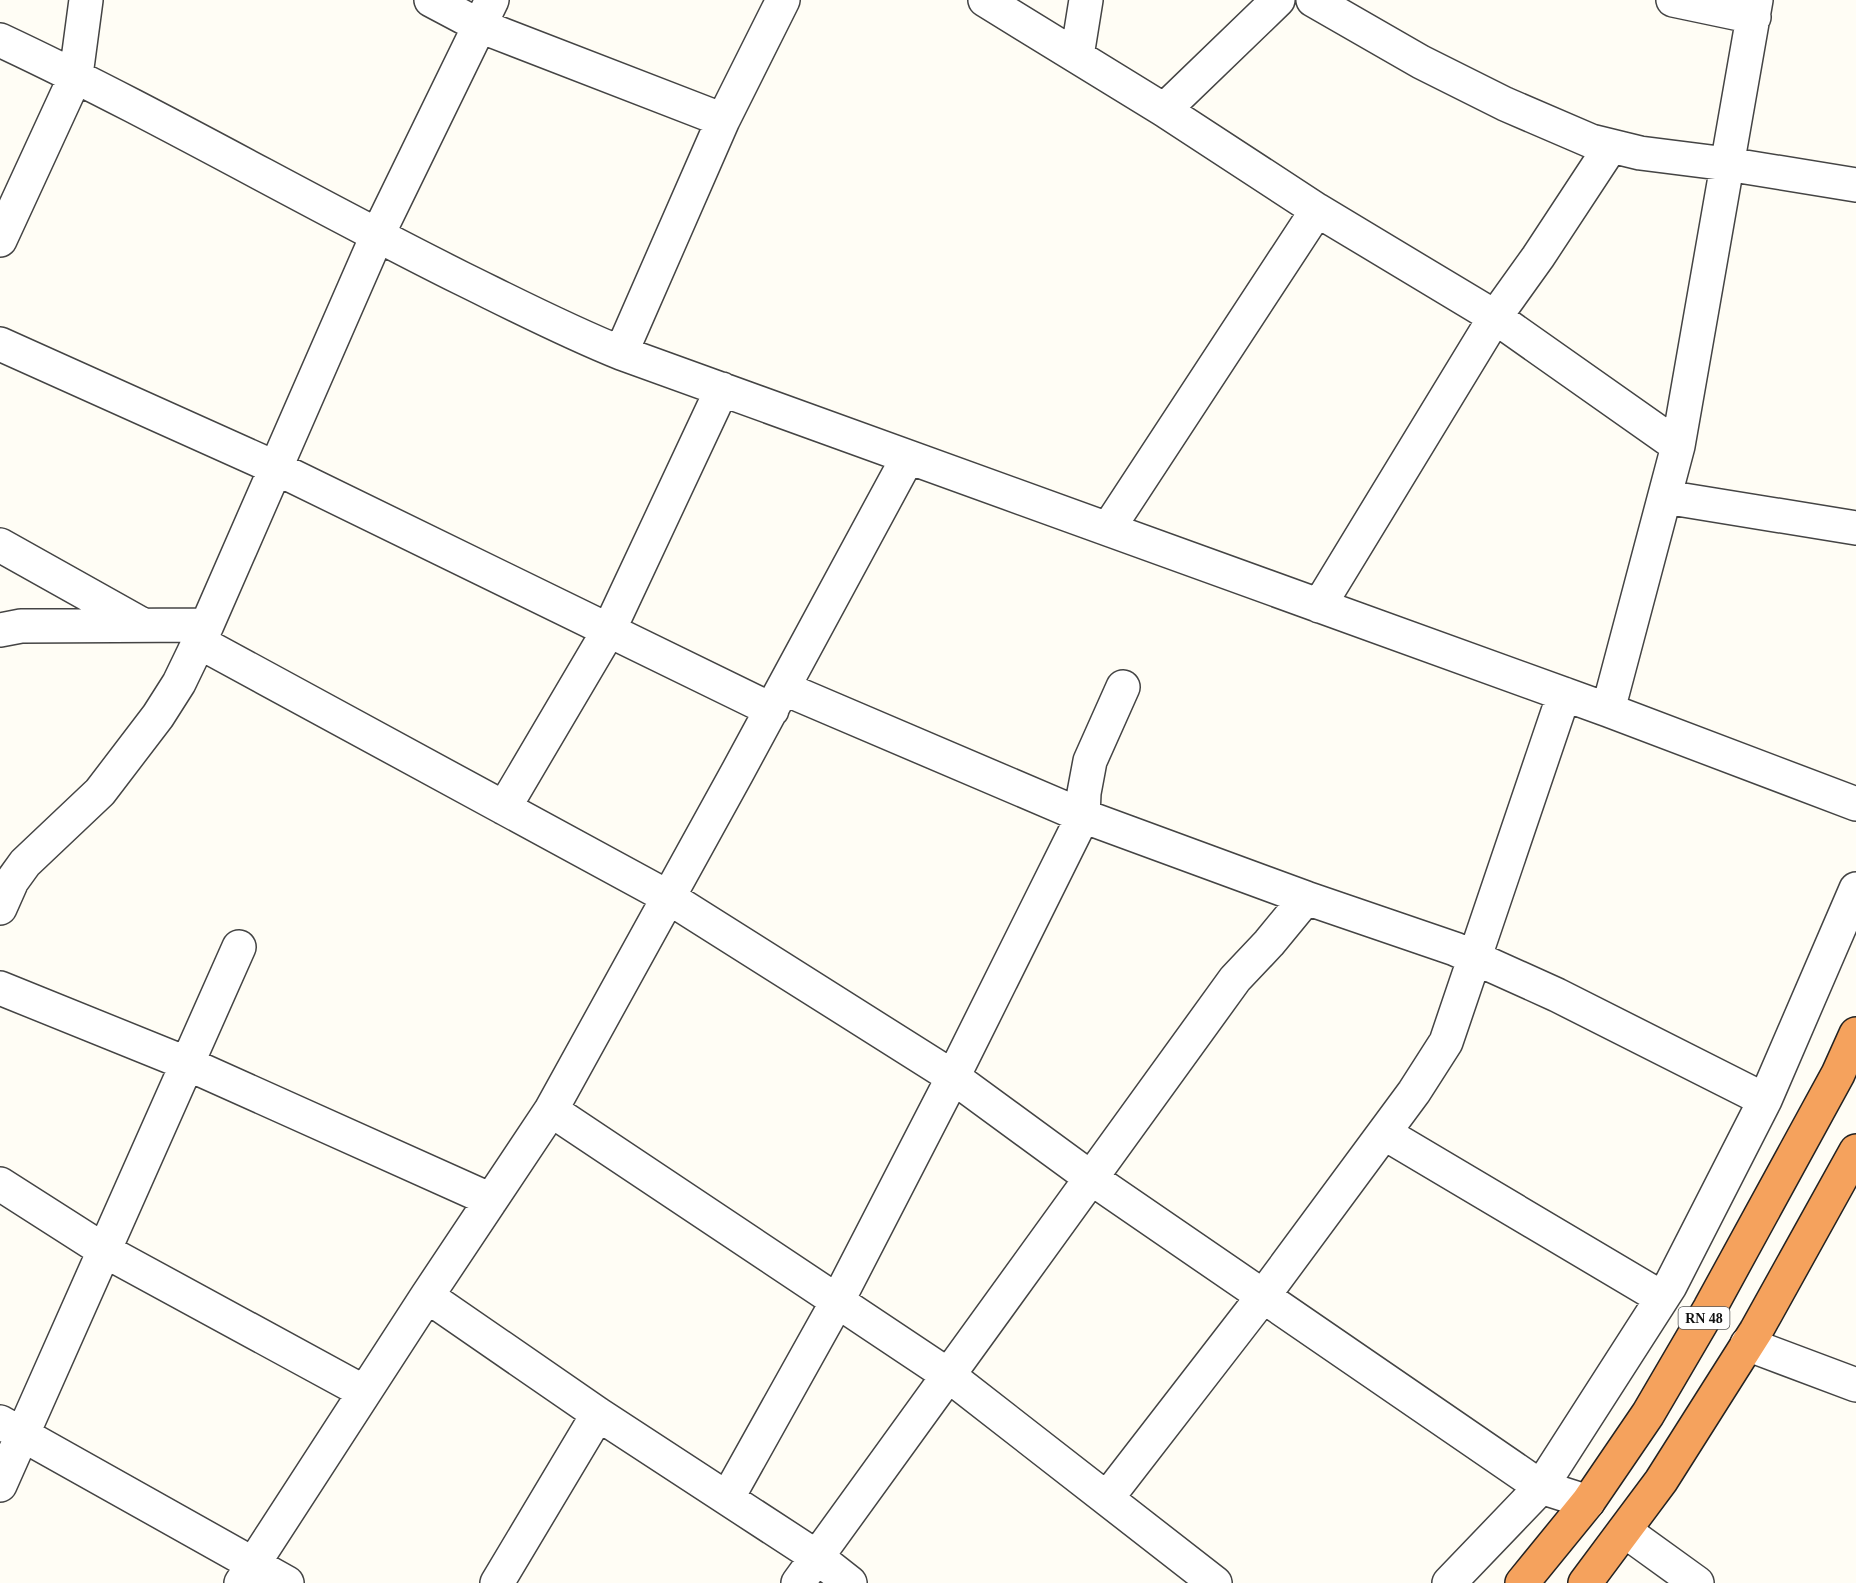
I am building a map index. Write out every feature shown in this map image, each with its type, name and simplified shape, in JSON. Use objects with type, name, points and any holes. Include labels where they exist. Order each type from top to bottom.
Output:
[{"type":"highway","name":"RN 48","points":[[1522,1583],[1588,1502],[1648,1414],[1710,1308],[1838,1074],[1856,1034]]},
{"type":"highway","points":[[1585,1583],[1661,1481],[1747,1344],[1856,1151]]},
{"type":"street","points":[[0,240],[75,75],[87,0]]},
{"type":"street","points":[[431,0],[486,13],[723,120]]},
{"type":"street","points":[[621,353],[723,120],[783,0]]},
{"type":"street","points":[[985,0],[1164,110],[1317,210],[1495,317],[1678,446]]},
{"type":"street","points":[[1077,56],[1086,0]]},
{"type":"street","points":[[1164,110],[1278,0]]},
{"type":"street","points":[[1313,0],[1421,62],[1505,104],[1591,141],[1640,153],[1727,164],[1856,185]]},
{"type":"street","points":[[1608,710],[1678,446],[1755,8],[1673,0]]},
{"type":"street","points":[[0,908],[12,881],[25,863],[100,792],[126,760],[174,692],[203,634],[377,236],[486,13]]},
{"type":"street","points":[[0,40],[75,75],[377,236],[576,335],[1608,710],[1856,804]]},
{"type":"street","points":[[1319,606],[1495,317],[1538,257],[1611,146]]},
{"type":"street","points":[[1108,529],[1317,210]]},
{"type":"street","points":[[0,344],[276,468],[609,630],[777,699],[1083,816],[1306,898],[1455,949],[1557,995],[1765,1100]]},
{"type":"street","points":[[504,808],[609,630],[722,389]]},
{"type":"street","points":[[247,1573],[550,1110],[908,457]]},
{"type":"street","points":[[1665,497],[1856,528]]},
{"type":"street","points":[[0,545],[142,625]]},
{"type":"street","points":[[0,630],[21,626],[142,625],[203,634],[504,808],[668,897],[953,1077],[1091,1178],[1541,1487],[1588,1502]]},
{"type":"street","points":[[728,1497],[838,1300],[953,1077],[1083,816],[1084,793],[1090,761],[1123,687]]},
{"type":"street","points":[[1107,1498],[1264,1295],[1414,1092],[1446,1042],[1564,694]]},
{"type":"street","points":[[1449,1583],[1541,1487],[1662,1298],[1765,1100],[1856,889]]},
{"type":"street","points":[[798,1583],[1235,979],[1269,943],[1306,898]]},
{"type":"street","points":[[0,1485],[11,1429],[105,1251],[239,947]]},
{"type":"street","points":[[0,988],[188,1064],[491,1200]]},
{"type":"street","points":[[550,1110],[948,1375],[1215,1583]]},
{"type":"street","points":[[1384,1133],[1662,1298]]},
{"type":"street","points":[[0,1184],[105,1251],[364,1392]]},
{"type":"street","points":[[427,1296],[598,1414],[817,1557],[850,1583]]},
{"type":"street","points":[[1747,1344],[1856,1385]]},
{"type":"street","points":[[497,1583],[598,1414]]},
{"type":"street","points":[[11,1429],[247,1573],[287,1583]]},
{"type":"street","points":[[1625,1531],[1697,1583]]}]
